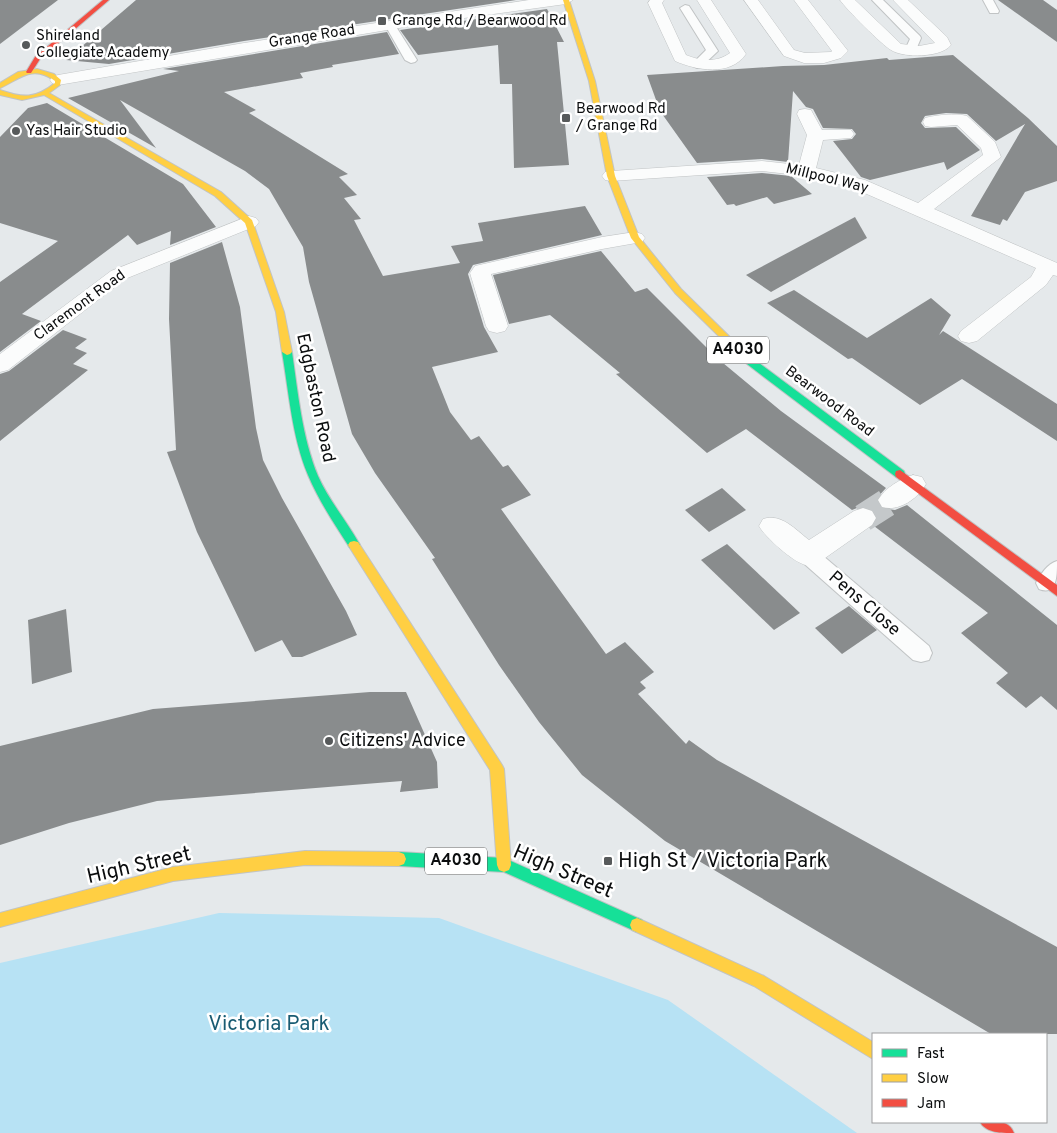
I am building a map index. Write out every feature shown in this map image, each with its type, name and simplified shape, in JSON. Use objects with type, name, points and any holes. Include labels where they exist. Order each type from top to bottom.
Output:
[{"type":"main road","points":[[30,72],[37,58],[106,0]]},
{"type":"main road","name":"Bearwood Road","points":[[566,0],[592,81],[611,176],[636,238],[678,290],[750,362],[913,484],[1053,581]]},
{"type":"main road","points":[[30,72],[49,73],[55,76],[58,80],[56,86],[45,92],[26,97],[5,96],[0,86],[15,76],[30,72]]},
{"type":"main road","name":"Edgbaston Road","points":[[45,92],[218,194],[249,222],[280,312],[301,433],[309,465],[324,499],[497,769],[504,865]]},
{"type":"main road","points":[[0,109],[13,97]]},
{"type":"main road","name":"High Street","points":[[0,920],[173,874],[305,858],[427,859],[504,865],[759,981],[872,1050]]},
{"type":"main road","points":[[990,1123],[1006,1133]]},
{"type":"street","name":"Grange Road","points":[[58,80],[186,57],[533,3],[566,0]]},
{"type":"street","points":[[657,0],[655,3],[680,58],[697,65],[715,65],[730,61],[738,54],[704,0]]},
{"type":"street","points":[[751,0],[789,53],[804,58],[836,55],[840,51],[801,0]]},
{"type":"street","points":[[847,0],[896,47],[910,50],[936,49],[943,46],[942,40],[900,0]]},
{"type":"street","points":[[921,210],[992,157],[989,146],[947,103]]},
{"type":"street","points":[[805,114],[816,136],[806,172]]},
{"type":"street","points":[[931,122],[962,120]]},
{"type":"street","points":[[816,136],[845,134]]},
{"type":"street","name":"Millpool Way","points":[[611,176],[762,166],[806,172],[859,184],[1052,269]]},
{"type":"street","name":"Claremont Road","points":[[0,365],[118,275],[249,222]]},
{"type":"street","points":[[497,326],[480,273],[482,270],[602,243],[636,238]]},
{"type":"street","points":[[969,336],[1052,269]]},
{"type":"street","points":[[891,500],[913,484]]},
{"type":"street","points":[[808,555],[862,518]]},
{"type":"street","name":"Pens Close","points":[[772,526],[808,555]]},
{"type":"lane","points":[[877,0],[916,38],[910,50]]},
{"type":"lane","points":[[988,0],[994,11]]},
{"type":"lane","points":[[685,8],[712,51],[697,65]]},
{"type":"lane","points":[[390,25],[411,60]]},
{"type":"lane","name":"Pens Close","points":[[808,555],[921,653]]},
{"type":"green space","name":"Victoria Park","points":[[219,913],[439,918],[668,1000],[857,1133],[0,1133],[0,963]]},
{"type":"building","points":[[0,0],[58,0],[0,44]]},
{"type":"building","points":[[136,0],[516,0],[244,41],[109,64],[66,60]]},
{"type":"building","points":[[998,0],[1043,0],[1057,10],[1057,42]]},
{"type":"building","points":[[547,9],[564,42],[557,42],[569,165],[514,168],[512,84],[500,84],[498,45],[418,55],[400,30]]},
{"type":"building","points":[[387,32],[399,54],[332,65],[333,67],[300,73],[303,78],[224,92],[256,110],[249,113],[348,174],[339,177],[357,195],[344,198],[361,219],[354,220],[383,276],[460,263],[451,246],[483,241],[478,223],[585,206],[602,235],[473,265],[468,274],[484,327],[498,352],[432,367],[450,412],[471,440],[479,436],[503,467],[508,465],[531,495],[501,509],[606,654],[625,642],[654,672],[640,682],[646,688],[638,694],[686,744],[689,740],[717,760],[1057,947],[1057,1034],[989,1033],[665,841],[582,775],[539,722],[499,665],[432,559],[435,558],[375,473],[352,434],[309,282],[303,247],[269,189],[245,171],[120,100],[156,148],[68,98],[179,71],[163,69]]},
{"type":"building","points":[[953,55],[1028,118],[1057,146],[1057,181],[1025,192],[1007,221],[1003,219],[1000,225],[971,216],[1025,124],[996,141],[967,114],[946,113],[925,116],[921,123],[925,128],[956,127],[980,150],[947,170],[944,162],[870,180],[861,177],[833,141],[852,139],[856,134],[852,129],[823,128],[813,109],[806,107],[793,91],[788,162],[762,159],[697,163],[660,111],[647,75],[824,65],[887,58],[889,60]]},
{"type":"building","points":[[47,103],[183,184],[216,227],[170,245],[171,231],[137,245],[128,235],[22,314],[41,321],[0,352],[0,282],[58,241],[0,223],[0,137],[28,108]]},
{"type":"building","points":[[762,173],[791,176],[812,194],[774,204],[767,197],[736,206],[734,204],[727,205],[707,177]]},
{"type":"building","points":[[855,217],[867,238],[771,292],[746,275]]},
{"type":"building","points":[[222,242],[240,307],[256,428],[263,460],[282,498],[346,611],[357,635],[302,657],[292,657],[282,640],[255,652],[197,532],[167,452],[176,450],[169,319],[170,263]]},
{"type":"building","points":[[601,251],[635,292],[647,288],[717,358],[781,411],[886,488],[876,499],[880,508],[895,510],[907,505],[1057,625],[1057,710],[1041,696],[1026,708],[996,683],[1008,673],[961,633],[988,613],[874,526],[878,517],[873,509],[862,506],[852,510],[746,429],[707,453],[616,374],[620,373],[550,315],[509,324],[493,275]]},
{"type":"building","points":[[794,290],[867,338],[931,298],[951,315],[939,335],[943,331],[1057,404],[1057,441],[962,379],[920,405],[852,358],[848,359],[767,303]]},
{"type":"building","points":[[63,330],[87,339],[75,348],[87,353],[73,364],[88,370],[0,441],[0,374],[9,371]]},
{"type":"building","points":[[722,488],[746,510],[709,532],[685,510]]},
{"type":"building","points":[[727,544],[800,613],[774,630],[701,560]]},
{"type":"building","points":[[849,606],[877,630],[842,654],[815,628]]},
{"type":"building","points":[[66,609],[72,672],[32,684],[28,620]]},
{"type":"building","points":[[370,692],[406,692],[437,762],[438,788],[400,792],[402,781],[157,801],[69,823],[0,845],[0,746],[153,709]]},
{"type":"tunnel","points":[[863,518],[891,500]]},
{"type":"traffic: fast","points":[[287,352],[298,423],[309,465],[323,496],[354,545]]},
{"type":"traffic: fast","points":[[740,352],[750,362],[900,474]]},
{"type":"traffic: fast","points":[[399,859],[504,865],[637,925]]},
{"type":"traffic: slow","points":[[566,0],[592,81],[611,176],[635,238],[678,291],[740,352]]},
{"type":"traffic: slow","points":[[0,86],[13,77],[37,71],[52,75],[58,80],[58,84],[52,89],[30,98],[14,98],[0,92]]},
{"type":"traffic: slow","points":[[45,93],[218,194],[249,222],[280,312],[287,352]]},
{"type":"traffic: slow","points":[[354,545],[497,769],[504,865]]},
{"type":"traffic: slow","points":[[0,920],[173,874],[305,858],[399,859]]},
{"type":"traffic: slow","points":[[637,925],[759,981],[872,1050]]},
{"type":"traffic: jam","points":[[29,72],[37,58],[106,0]]},
{"type":"traffic: jam","points":[[900,474],[1057,591]]},
{"type":"traffic: jam","points":[[990,1123],[1006,1133]]},
{"type":"place","name":"Grange Rd / Bearwood Rd","points":[[382,21]]},
{"type":"place","name":"Shireland Collegiate Academy","points":[[26,45]]},
{"type":"place","name":"Bearwood Rd / Grange Rd","points":[[566,118]]},
{"type":"place","name":"Yas Hair Studio","points":[[16,131]]},
{"type":"place","name":"Citizens' Advice","points":[[329,741]]},
{"type":"place","name":"High St / Victoria Park","points":[[608,861]]}]
